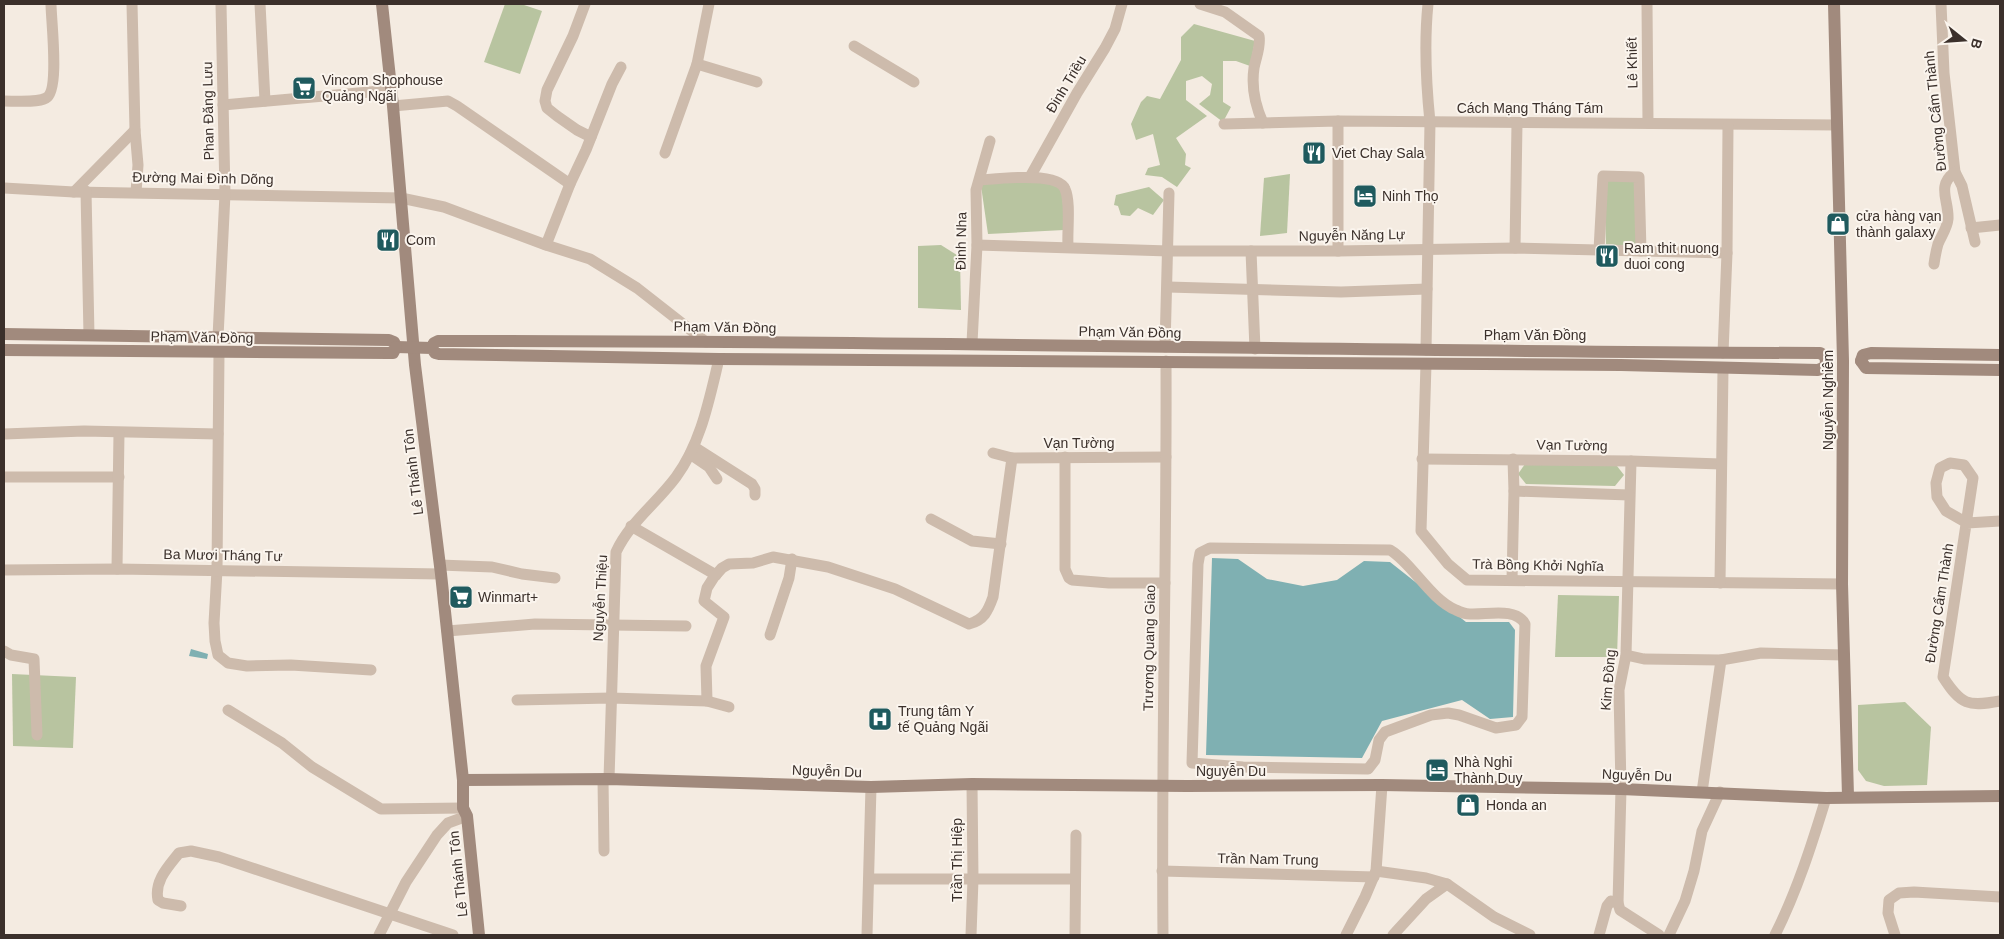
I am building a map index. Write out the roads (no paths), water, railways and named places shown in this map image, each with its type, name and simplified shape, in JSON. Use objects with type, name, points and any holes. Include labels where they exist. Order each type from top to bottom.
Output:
[{"type":"street","points":[[4,101],[41,100],[48,98],[50,94],[53,71],[51,4]]},
{"type":"street","points":[[132,4],[135,130],[138,165],[136,192]]},
{"type":"street","name":"Phan Đăng Lưu","points":[[218,337],[224,194],[221,4]]},
{"type":"street","points":[[260,4],[265,101]]},
{"type":"street","name":"Lê Thánh Tôn","points":[[382,4],[392,90],[414,348],[447,631],[479,935]]},
{"type":"street","points":[[586,4],[547,90],[545,101],[547,108],[557,116],[591,137]]},
{"type":"street","points":[[665,153],[696,64],[709,4]]},
{"type":"street","name":"Đinh Triều","points":[[1030,177],[1077,93],[1106,48],[1115,29],[1122,4]]},
{"type":"street","points":[[1200,4],[1226,12],[1260,36],[1254,69],[1254,96],[1264,123]]},
{"type":"street","name":"Lê Khiết","points":[[1647,4],[1648,122]]},
{"type":"street","name":"Nguyễn Nghiêm","points":[[1834,4],[1843,360],[1842,584],[1848,796]]},
{"type":"street","name":"Đường Cẩm Thành","points":[[1941,4],[1944,73],[1955,172],[1962,186],[1975,242]]},
{"type":"street","points":[[1426,364],[1430,122],[1426,64],[1428,5]]},
{"type":"street","points":[[854,46],[914,82]]},
{"type":"street","points":[[696,64],[757,82]]},
{"type":"street","points":[[546,245],[621,66]]},
{"type":"street","points":[[223,105],[392,90]]},
{"type":"street","points":[[393,106],[448,102],[457,106],[570,184]]},
{"type":"street","points":[[1338,121],[1338,251]]},
{"type":"street","name":"Cách Mạng Tháng Tám","points":[[1224,124],[1338,121],[1648,122],[1728,126],[1837,125]]},
{"type":"street","points":[[1514,248],[1517,123]]},
{"type":"street","points":[[1720,583],[1728,126]]},
{"type":"street","points":[[74,192],[135,130]]},
{"type":"street","name":"Đinh Nha","points":[[972,344],[977,245],[976,190],[990,141]]},
{"type":"street","points":[[1934,264],[1938,243],[1945,231],[1948,219],[1944,188],[1947,178],[1955,172]]},
{"type":"street","points":[[1599,250],[1602,176],[1639,177],[1641,251]]},
{"type":"street","points":[[980,180],[1030,177],[1059,182],[1065,188],[1068,246]]},
{"type":"street","name":"Đường Mai Đình Dõng","points":[[4,188],[74,192],[401,198],[453,210],[546,245],[575,253],[610,271],[637,288],[706,342]]},
{"type":"street","points":[[86,191],[91,351]]},
{"type":"street","points":[[1166,361],[1169,193]]},
{"type":"street","points":[[1971,228],[2000,225]]},
{"type":"street","name":"Nguyễn Năng Lự","points":[[977,245],[1068,246],[1169,251],[1514,248],[1727,253]]},
{"type":"street","points":[[1251,251],[1255,349]]},
{"type":"street","points":[[1168,287],[1341,292],[1428,289]]},
{"type":"street","name":"Phạm Văn Đồng","points":[[4,334],[389,340],[394,342],[396,347]]},
{"type":"street","points":[[218,337],[215,641],[217,652],[224,661],[247,666],[291,665],[371,670]]},
{"type":"street","name":"Phạm Văn Đồng","points":[[438,341],[972,344],[1255,349],[1820,353],[1825,356],[1826,361],[1825,367],[1818,370],[1621,365],[719,359],[439,354],[435,353],[432,348],[434,343],[438,341]]},
{"type":"street","points":[[593,356],[594,341]]},
{"type":"street","points":[[783,343],[783,358]]},
{"type":"street","points":[[972,344],[975,361]]},
{"type":"street","name":"Phạm Văn Đồng","points":[[396,347],[432,348]]},
{"type":"street","name":"Phạm Văn Đồng","points":[[4,350],[388,354],[393,353],[396,347]]},
{"type":"street","points":[[1621,351],[1621,365]]},
{"type":"street","name":"Phạm Văn Đồng","points":[[1861,361],[1863,356],[1871,353],[2000,356]]},
{"type":"street","name":"Nguyễn Thiệu","points":[[604,851],[616,552],[631,526],[675,479],[692,450],[707,408],[719,359]]},
{"type":"street","name":"Trương Quang Giao","points":[[1163,935],[1162,786],[1166,583],[1166,361]]},
{"type":"street","name":"Phạm Văn Đồng","points":[[1826,361],[1861,361]]},
{"type":"street","name":"Phạm Văn Đồng","points":[[1861,361],[1866,368],[2000,370]]},
{"type":"street","name":"Trà Bồng Khởi Nghĩa","points":[[1426,364],[1421,531],[1448,564],[1467,580],[1842,584]]},
{"type":"street","points":[[4,434],[84,431],[218,434]]},
{"type":"street","points":[[118,569],[119,433]]},
{"type":"street","points":[[692,450],[709,466],[717,479]]},
{"type":"street","points":[[692,450],[752,484],[755,489],[755,495]]},
{"type":"street","name":"Vạn Tường","points":[[993,453],[1012,458],[1166,457]]},
{"type":"street","points":[[1065,457],[1065,570],[1069,578],[1072,580],[1109,583],[1166,583]]},
{"type":"street","points":[[706,701],[706,666],[724,617],[704,601],[707,588],[722,568],[729,564],[753,563],[773,557],[828,567],[895,589],[969,624],[980,620],[988,609],[993,597],[1012,458]]},
{"type":"street","name":"Vạn Tường","points":[[1422,459],[1631,460],[1721,464]]},
{"type":"street","points":[[1512,580],[1513,459]]},
{"type":"street","name":"Kim Đồng","points":[[1618,903],[1621,789],[1619,690],[1626,654],[1631,460]]},
{"type":"street","name":"Đường Cẩm Thành","points":[[1967,523],[1946,510],[1937,497],[1936,483],[1938,473],[1940,468],[1950,462],[1964,465],[1973,478],[1967,523],[1943,677],[1955,696],[1969,704],[2000,701]]},
{"type":"street","points":[[4,471],[4,482]]},
{"type":"street","points":[[4,477],[119,476]]},
{"type":"street","points":[[1514,491],[1630,495]]},
{"type":"street","points":[[931,519],[972,541],[1001,544]]},
{"type":"street","points":[[1967,523],[2000,521]]},
{"type":"street","points":[[631,526],[716,575]]},
{"type":"street","points":[[1210,548],[1390,550],[1440,600],[1453,609],[1468,614],[1513,614],[1524,621],[1525,624],[1522,718],[1516,725],[1496,728],[1459,715],[1448,713],[1431,715],[1386,732],[1378,740],[1375,760],[1368,769],[1243,767],[1192,763],[1198,564],[1200,553],[1210,548]]},
{"type":"street","points":[[770,635],[789,578],[792,559]]},
{"type":"street","name":"Ba Mươi Tháng Tư","points":[[4,570],[440,569],[492,567],[522,574],[555,578]]},
{"type":"street","points":[[447,631],[535,624],[686,626]]},
{"type":"street","points":[[4,651],[34,659],[37,734]]},
{"type":"street","points":[[1626,654],[1644,659],[1722,660],[1761,653],[1844,655]]},
{"type":"street","points":[[1702,792],[1722,660]]},
{"type":"street","points":[[517,700],[610,698],[706,701],[730,707]]},
{"type":"street","points":[[228,710],[282,743],[312,766],[381,809],[465,812]]},
{"type":"street","name":"Nguyễn Du","points":[[463,780],[606,779],[871,787],[972,784],[1162,786],[1382,785],[1621,789],[1826,798],[1848,796],[2000,796]]},
{"type":"street","name":"Trần Thị Hiệp","points":[[971,935],[973,879],[972,784]]},
{"type":"street","points":[[1346,935],[1375,874],[1382,785]]},
{"type":"street","points":[[867,935],[871,787]]},
{"type":"street","points":[[1669,935],[1685,901],[1694,871],[1702,831],[1720,792]]},
{"type":"street","points":[[1775,935],[1787,911],[1808,857],[1826,798]]},
{"type":"street","points":[[379,935],[406,882],[437,835],[448,823],[465,812]]},
{"type":"street","points":[[1075,935],[1076,835]]},
{"type":"street","points":[[181,906],[158,900],[157,887],[161,877],[179,853],[191,851],[219,857],[453,935]]},
{"type":"street","name":"Trần Nam Trung","points":[[1162,871],[1375,874],[1426,878],[1447,884]]},
{"type":"street","points":[[869,879],[1075,878]]},
{"type":"street","points":[[1393,935],[1426,899],[1447,884],[1494,917],[1530,935]]},
{"type":"street","points":[[1894,935],[1888,913],[1889,900],[1899,893],[1914,892],[2000,897]]},
{"type":"street","points":[[1599,935],[1607,906],[1611,902],[1618,903],[1620,910],[1659,935]]},
{"type":"water","points":[[1212,558],[1238,559],[1267,579],[1303,586],[1337,580],[1364,561],[1390,562],[1466,622],[1509,622],[1515,630],[1513,717],[1490,719],[1462,700],[1382,721],[1362,758],[1206,755]]},
{"type":"water","points":[[191,649],[208,654],[207,659],[189,656]]},
{"type":"place","name":"Vincom Shophouse Quảng Ngãi","points":[[304,88]]},
{"type":"place","name":"Viet Chay Sala","points":[[1314,153]]},
{"type":"place","name":"Ninh Thọ","points":[[1365,196]]},
{"type":"place","name":"cửa hàng vạn thành galaxy","points":[[1838,224]]},
{"type":"place","name":"Com","points":[[388,240]]},
{"type":"place","name":"Ram thit nuong duoi cong","points":[[1607,256]]},
{"type":"place","name":"Winmart+","points":[[461,597]]},
{"type":"place","name":"Trung tâm Y tế Quảng Ngãi","points":[[880,719]]},
{"type":"place","name":"Nhà Nghỉ Thành Duy","points":[[1437,770]]},
{"type":"place","name":"Honda an","points":[[1468,805]]}]
